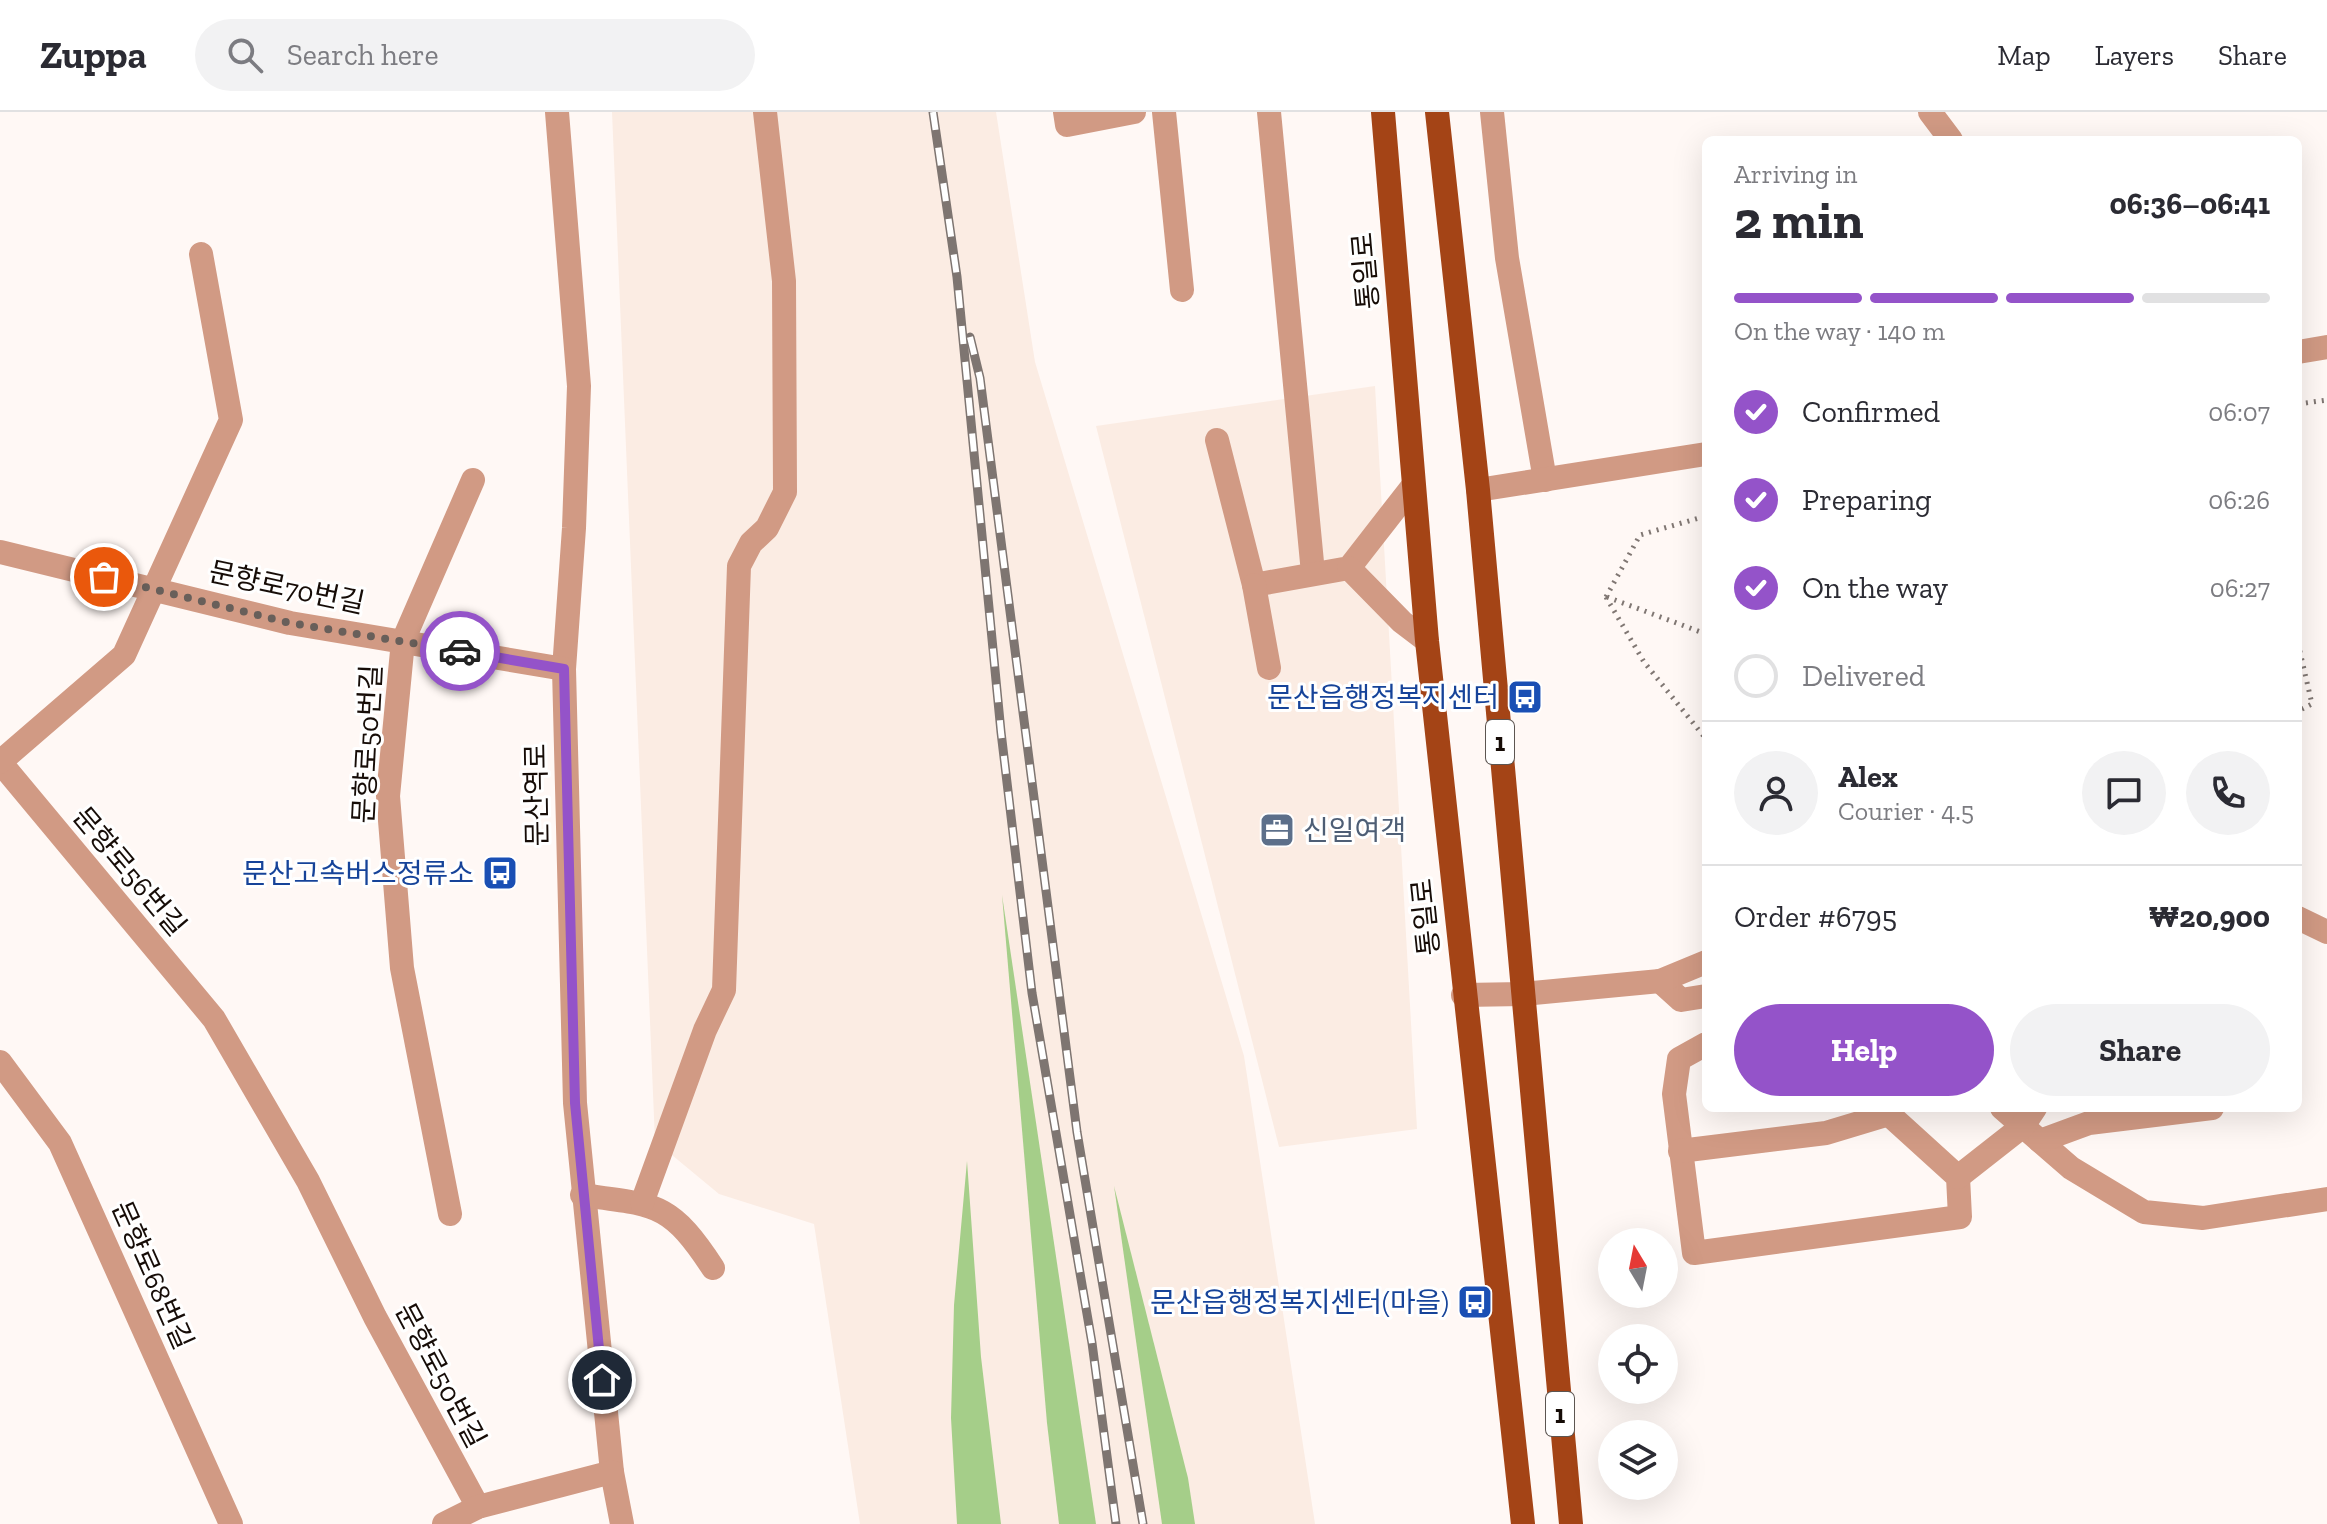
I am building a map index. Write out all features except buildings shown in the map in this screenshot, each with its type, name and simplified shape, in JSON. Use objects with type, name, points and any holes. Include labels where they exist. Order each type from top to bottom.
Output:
[{"type":"main road","name":"통일로","points":[[1383,112],[1427,641],[1463,995],[1523,1524]]},
{"type":"main road","name":"1","points":[[1437,112],[1478,490],[1571,1524]]},
{"type":"street","name":"문산역로","points":[[557,112],[579,386],[564,669],[568,938],[582,1195],[612,1472],[622,1524]]},
{"type":"street","points":[[642,1203],[705,1030],[724,990],[739,566],[751,543],[767,528],[785,492],[784,281],[765,112]]},
{"type":"street","points":[[1065,112],[1067,125],[1134,112]]},
{"type":"street","points":[[1164,112],[1182,290]]},
{"type":"street","points":[[1269,112],[1313,573]]},
{"type":"street","points":[[1492,112],[1507,258],[1545,480]]},
{"type":"street","points":[[1930,112],[1948,136]]},
{"type":"street","name":"문향로56번길","points":[[201,254],[231,420],[124,655],[0,762],[214,1019]]},
{"type":"street","points":[[2302,351],[2327,347]]},
{"type":"street","points":[[1217,440],[1254,585],[1269,668]]},
{"type":"street","points":[[1478,490],[1702,455]]},
{"type":"street","name":"문향로50번길","points":[[450,1214],[400,953],[388,796],[403,641],[473,480]]},
{"type":"street","points":[[1254,585],[1349,568],[1412,487]]},
{"type":"street","name":"문향로70번길","points":[[0,552],[290,623],[564,669]]},
{"type":"street","points":[[1349,568],[1402,622],[1427,641]]},
{"type":"street","points":[[2302,920],[2327,932]]},
{"type":"street","points":[[1463,995],[1523,994],[1660,981],[1702,964]]},
{"type":"street","points":[[1660,981],[1681,1000],[1702,997]]},
{"type":"street","name":"문향로50번길","points":[[214,1019],[308,1181],[375,1317],[478,1507]]},
{"type":"street","points":[[1702,1046],[1679,1059],[1674,1094],[1694,1253],[1960,1217],[1958,1177],[1887,1112]]},
{"type":"street","name":"문향로68번길","points":[[0,1062],[60,1143],[231,1524]]},
{"type":"street","points":[[1680,1151],[1826,1133],[1883,1112]]},
{"type":"street","points":[[2009,1112],[2033,1125],[2071,1168],[2144,1212],[2203,1218],[2327,1199]]},
{"type":"street","points":[[1958,1177],[2033,1125],[2089,1123],[2179,1112]]},
{"type":"street","points":[[582,1195],[642,1203],[677,1219],[713,1268]]},
{"type":"street","points":[[444,1524],[478,1507],[612,1472]]},
{"type":"path","points":[[2302,403],[2327,400]]},
{"type":"path","points":[[1606,597],[1640,535],[1661,526],[1702,517]]},
{"type":"path","points":[[1606,597],[1702,633]]},
{"type":"path","points":[[1606,597],[1644,662],[1702,734]]},
{"type":"path","points":[[2302,660],[2312,704],[2302,709]]},
{"type":"shaded area","points":[[612,112],[996,112],[1035,362],[1244,1056],[1315,1524],[860,1524],[814,1224],[719,1194],[655,1141]]},
{"type":"shaded area","points":[[1375,386],[1417,1129],[1279,1147],[1096,426]]},
{"type":"green space","points":[[1002,895],[1096,1524],[1059,1524],[1047,1423]]},
{"type":"green space","points":[[967,1161],[981,1357],[1001,1524],[957,1524],[951,1418],[954,1305]]},
{"type":"green space","points":[[1114,1186],[1188,1478],[1195,1524],[1162,1524]]},
{"type":"railway","points":[[933,112],[957,277],[1001,732],[1032,993],[1092,1343],[1116,1524]]},
{"type":"railway","points":[[970,337],[980,378],[1077,1132],[1143,1524]]},
{"type":"way so far","points":[[104,577],[290,623],[460,651]]},
{"type":"place","name":"문산읍행정복지센터","points":[[1525,697]]},
{"type":"place","name":"신일여객","points":[[1277,830]]},
{"type":"place","name":"문산고속버스정류소","points":[[500,873]]},
{"type":"place","name":"문산읍행정복지센터(마을)","points":[[1475,1302]]},
{"type":"route","points":[[460,651],[564,669],[568,923],[575,1103],[602,1380]]}]
